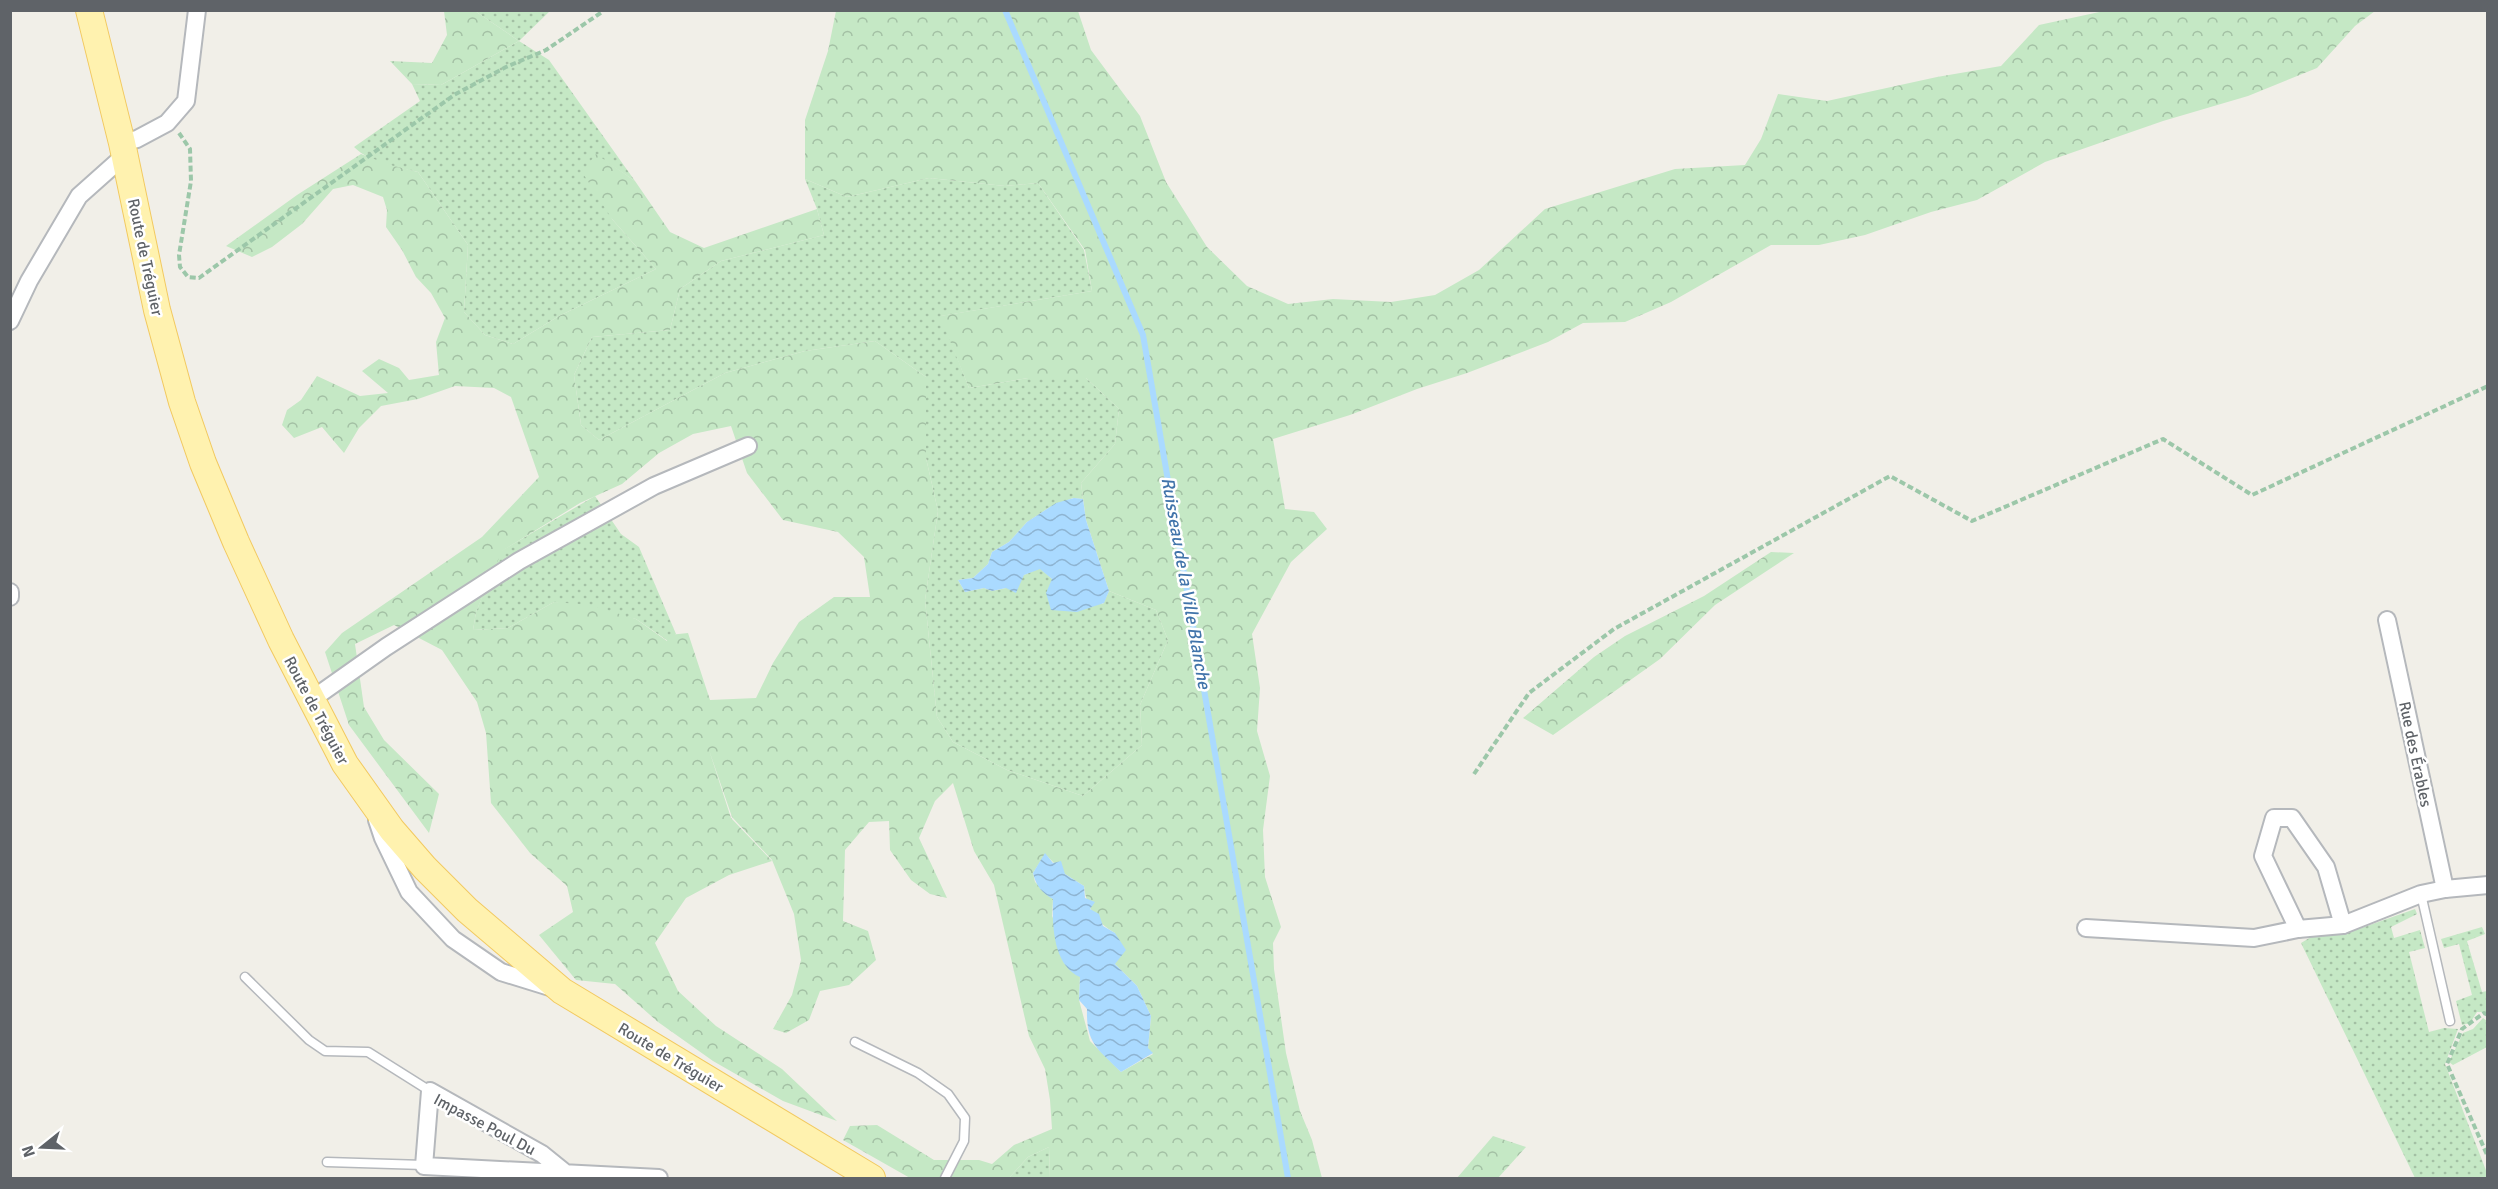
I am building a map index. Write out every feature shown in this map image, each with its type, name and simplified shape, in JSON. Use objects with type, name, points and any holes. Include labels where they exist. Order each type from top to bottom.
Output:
[{"type":"main road","name":"Route de Tréguier","points":[[89,10],[124,149],[157,310],[192,433],[236,542],[311,700],[345,764],[418,860],[467,910],[562,991],[872,1179]]},
{"type":"street","points":[[10,321],[29,281],[79,196],[124,149],[137,139],[167,123],[186,101],[197,10]]},
{"type":"street","points":[[311,700],[387,647],[519,561],[654,486],[748,446]]},
{"type":"street","points":[[10,592],[10,597]]},
{"type":"street","name":"Rue des Érables","points":[[2387,621],[2445,889]]},
{"type":"street","points":[[2298,929],[2263,856],[2274,818],[2292,818],[2326,867],[2343,925]]},
{"type":"street","points":[[2086,928],[2253,938],[2298,929],[2343,925],[2421,894],[2487,885]]},
{"type":"street","name":"Impasse Poul Du","points":[[430,1091],[542,1154],[569,1177],[424,1165],[430,1091]]},
{"type":"street","points":[[569,1177],[659,1179]]},
{"type":"lane","points":[[2421,894],[2450,1021]]},
{"type":"lane","points":[[245,976],[309,1040],[325,1051],[368,1052],[430,1091]]},
{"type":"lane","points":[[855,1042],[918,1072],[948,1094],[965,1118],[964,1141],[945,1179]]},
{"type":"lane","points":[[327,1162],[424,1165]]},
{"type":"path","points":[[167,123],[182,135],[190,149],[191,181],[179,255],[180,267],[188,277],[199,278],[454,95],[506,67],[546,50],[602,12]]},
{"type":"path","points":[[1474,774],[1529,693],[1614,629],[1890,476],[1972,521],[2163,439],[2252,495],[2487,386]]},
{"type":"path","points":[[2487,1016],[2484,1013],[2462,1029],[2447,1064],[2487,1157]]},
{"type":"green space","points":[[444,11],[475,11],[519,41],[441,85],[412,84],[390,61],[432,63],[447,35]]},
{"type":"green space","points":[[475,11],[550,11],[519,41]]},
{"type":"green space","points":[[836,11],[1078,11],[1091,50],[1140,116],[1166,182],[1207,247],[1247,286],[1288,304],[1333,299],[1391,302],[1435,295],[1479,270],[1545,209],[1675,169],[1745,165],[1761,139],[1778,94],[1827,101],[1937,77],[2001,66],[2039,25],[2104,11],[2375,11],[2355,26],[2317,68],[2248,96],[2163,121],[2045,162],[1977,200],[1931,212],[1865,235],[1819,245],[1771,245],[1671,302],[1625,322],[1583,323],[1548,342],[1467,373],[1417,389],[1350,415],[1273,439],[1285,509],[1314,512],[1327,529],[1291,562],[1252,634],[1260,688],[1257,731],[1270,776],[1263,830],[1265,877],[1281,927],[1273,943],[1274,969],[1286,1053],[1300,1111],[1312,1140],[1322,1178],[1050,1178],[1049,1147],[1028,1157],[1009,1178],[910,1178],[843,1140],[850,1126],[877,1125],[934,1160],[979,1160],[992,1164],[1014,1145],[1052,1129],[1045,1069],[1029,1036],[994,885],[974,851],[953,783],[935,801],[919,838],[947,898],[930,894],[911,880],[890,850],[889,821],[869,822],[845,850],[843,921],[868,931],[876,960],[849,985],[820,991],[809,1020],[786,1033],[773,1029],[792,995],[801,960],[794,914],[772,860],[732,817],[709,750],[731,818],[772,861],[729,875],[686,898],[655,943],[678,991],[716,1026],[782,1069],[837,1121],[783,1101],[713,1061],[658,1022],[615,984],[576,980],[539,935],[573,912],[567,886],[530,853],[491,803],[486,733],[477,702],[442,650],[394,625],[355,644],[364,707],[384,740],[439,794],[429,833],[349,725],[325,652],[342,633],[482,537],[539,477],[511,397],[494,388],[455,386],[418,399],[381,406],[359,428],[344,453],[322,427],[294,438],[282,425],[287,410],[301,400],[317,376],[360,396],[388,393],[362,371],[379,359],[399,368],[409,380],[439,375],[436,342],[445,318],[431,293],[416,277],[402,250],[386,227],[387,210],[383,197],[353,185],[333,189],[302,224],[272,247],[252,257],[226,246],[297,195],[361,154],[418,172],[468,245],[464,312],[485,335],[513,344],[559,316],[656,269],[612,219],[582,172],[596,154],[635,181],[670,232],[704,248],[817,209],[824,235],[721,261],[680,289],[670,330],[592,337],[574,375],[581,425],[599,440],[725,373],[805,351],[875,341],[926,377],[926,458],[938,511],[925,600],[937,717],[953,742],[1007,770],[1083,796],[1142,745],[1140,705],[1168,640],[1156,610],[1109,591],[1086,520],[1081,483],[1115,444],[1119,409],[1086,378],[1028,378],[969,388],[940,316],[1092,291],[1085,250],[1038,183],[1005,186],[929,178],[847,197],[805,179],[805,120],[828,51]],"holes":[[[731,426],[747,473],[783,520],[838,532],[864,557],[870,597],[834,597],[799,622],[773,663],[756,698],[710,700],[688,633],[669,635],[667,641],[636,619],[590,605],[554,602],[508,628],[473,630],[476,612],[502,551],[580,503],[622,484],[659,453],[693,434]],[[1045,854],[1065,874],[1084,886],[1093,914],[1115,933],[1115,964],[1137,986],[1151,1016],[1148,1049],[1153,1054],[1121,1072],[1090,1041],[1079,1000],[1080,976],[1052,916],[1053,899],[1035,882],[1033,873]]]},
{"type":"green space","points":[[519,41],[549,60],[635,181],[596,155],[612,219],[656,269],[559,316],[513,344],[485,335],[464,312],[468,245],[418,172],[376,161],[354,147],[420,101],[412,84],[441,85]]},
{"type":"green space","points":[[929,178],[1005,186],[1038,183],[1084,250],[1092,291],[941,316],[969,388],[1028,378],[1086,378],[1119,409],[1115,444],[1081,483],[1083,499],[1073,498],[1050,507],[1027,522],[1009,542],[992,552],[988,564],[973,578],[958,580],[965,592],[984,588],[992,591],[1006,588],[1024,575],[1040,568],[1052,579],[1103,604],[1109,591],[1156,610],[1168,640],[1140,705],[1142,745],[1083,796],[1007,770],[953,742],[937,717],[925,600],[938,511],[926,458],[926,377],[875,341],[805,351],[725,373],[599,440],[581,425],[574,375],[592,337],[670,330],[680,289],[721,261],[824,235],[805,179],[847,197]]},
{"type":"green space","points":[[595,496],[621,534],[639,547],[676,634],[668,641],[636,619],[554,602],[508,628],[473,630],[476,612],[501,551]]},
{"type":"green space","points":[[1771,552],[1794,553],[1715,605],[1660,659],[1553,735],[1523,718],[1594,657],[1625,636],[1704,596]]},
{"type":"green space","points":[[2415,909],[2417,914],[2391,927],[2394,938],[2420,930],[2425,948],[2409,952],[2429,1032],[2444,1028],[2458,1029],[2445,1064],[2487,1178],[2415,1178],[2301,943],[2311,937],[2350,932]]},
{"type":"green space","points":[[2482,927],[2485,934],[2467,941],[2482,992],[2487,991],[2487,1012],[2477,1012],[2470,1023],[2462,1025],[2456,1001],[2472,995],[2459,944],[2444,948],[2441,939]]},
{"type":"green space","points":[[2483,1018],[2487,1021],[2487,1047],[2453,1065],[2449,1062],[2463,1033],[2473,1029]]},
{"type":"green space","points":[[1493,1136],[1526,1147],[1498,1178],[1457,1178]]},
{"type":"green space","points":[[1049,1147],[1050,1178],[1009,1178],[1028,1157]]},
{"type":"water","points":[[1074,498],[1083,499],[1086,520],[1109,591],[1104,603],[1077,612],[1051,610],[1046,593],[1052,579],[1040,569],[1024,575],[1016,593],[1006,588],[992,591],[984,588],[965,592],[958,580],[973,578],[988,564],[992,552],[1009,542],[1027,522],[1056,503]]},
{"type":"water","points":[[1045,853],[1053,863],[1061,861],[1065,874],[1084,886],[1085,898],[1095,902],[1090,909],[1099,914],[1103,926],[1115,933],[1126,950],[1115,964],[1137,986],[1151,1016],[1148,1048],[1153,1053],[1121,1072],[1100,1051],[1091,1038],[1087,1009],[1079,1000],[1080,977],[1071,971],[1059,954],[1054,932],[1053,899],[1040,889],[1033,873]]},
{"type":"waterway","name":"Ruisseau de la Ville Blanche","points":[[1005,10],[1143,335],[1288,1178]]}]
